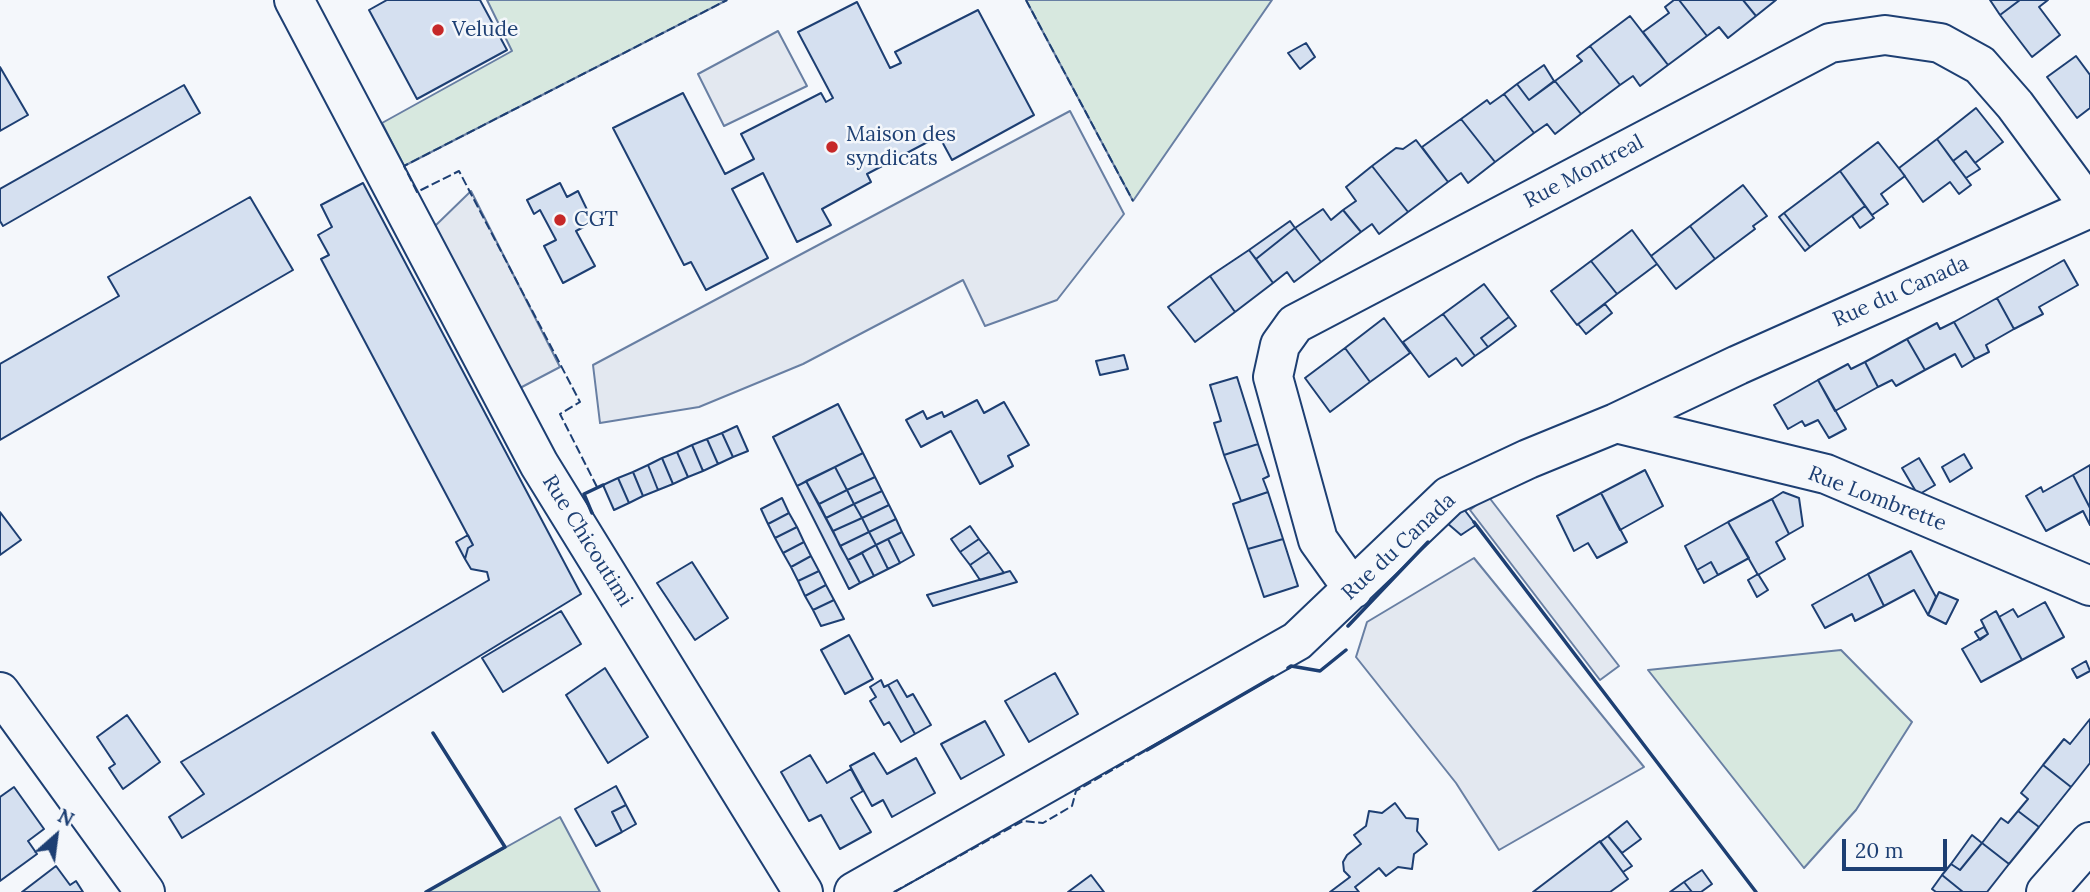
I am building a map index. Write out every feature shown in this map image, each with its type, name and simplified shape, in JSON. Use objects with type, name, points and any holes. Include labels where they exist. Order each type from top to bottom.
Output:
[{"type":"street","name":"Rue Chicoutimi","points":[[294,0],[540,464],[803,892]]},
{"type":"street","name":"Rue Montreal","points":[[1353,589],[1318,540],[1273,377],[1280,345],[1295,324],[1818,49],[1830,43],[1885,35],[1940,43],[1980,65],[2015,105],[2090,208]]},
{"type":"street","name":"Rue du Canada","points":[[855,892],[1297,641],[1449,496],[2090,208]]},
{"type":"street","name":"Rue Lombrette","points":[[1616,423],[1826,474],[2090,586]]},
{"type":"street","points":[[0,692],[145,892]]},
{"type":"street","points":[[2046,892],[2090,842]]},
{"type":"shaded area","points":[[487,0],[727,0],[404,166],[382,123],[512,51]]},
{"type":"shaded area","points":[[1026,0],[1272,0],[1133,201]]},
{"type":"shaded area","points":[[778,31],[807,86],[724,126],[698,74]]},
{"type":"shaded area","points":[[1070,111],[1124,214],[1057,300],[985,326],[963,280],[803,364],[699,407],[600,423],[593,365]]},
{"type":"shaded area","points":[[471,191],[560,367],[520,388],[434,227]]},
{"type":"shaded area","points":[[1488,496],[1619,666],[1600,680],[1470,510]]},
{"type":"shaded area","points":[[1474,558],[1644,767],[1499,850],[1456,783],[1356,657],[1367,622]]},
{"type":"shaded area","points":[[1841,650],[1912,722],[1856,810],[1804,868],[1648,670]]},
{"type":"shaded area","points":[[560,817],[600,892],[426,892]]},
{"type":"building","name":"Velude","points":[[387,0],[480,0],[507,50],[417,99],[369,10]]},
{"type":"building","points":[[1674,0],[1679,0],[1707,36],[1668,65],[1643,32],[1669,13],[1665,7]]},
{"type":"building","points":[[1679,0],[1743,0],[1756,16],[1728,38],[1719,27],[1707,36]]},
{"type":"building","points":[[1743,0],[1776,0],[1756,16]]},
{"type":"building","points":[[1990,0],[2020,0],[2000,15]]},
{"type":"building","points":[[2020,0],[2048,0],[2039,7],[2060,35],[2032,57],[2000,15]]},
{"type":"building","name":"Maison des syndicats","points":[[857,2],[890,68],[901,63],[895,52],[978,10],[1034,115],[952,160],[939,136],[867,174],[871,182],[822,209],[831,225],[797,242],[763,173],[732,189],[768,258],[706,290],[691,262],[684,265],[613,128],[683,93],[725,174],[754,159],[741,134],[821,93],[826,102],[833,98],[798,32]]},
{"type":"building","points":[[1630,16],[1668,65],[1640,86],[1633,76],[1620,85],[1590,46]]},
{"type":"building","points":[[1306,43],[1315,57],[1300,69],[1288,53]]},
{"type":"building","points":[[1590,46],[1620,85],[1581,114],[1555,81],[1582,61],[1577,56]]},
{"type":"building","points":[[2076,56],[2090,75],[2090,108],[2077,118],[2047,77]]},
{"type":"building","points":[[1544,65],[1554,81],[1529,100],[1517,84]]},
{"type":"building","points":[[0,67],[28,115],[0,131]]},
{"type":"building","points":[[1555,81],[1581,114],[1555,134],[1547,124],[1534,133],[1504,94],[1517,84],[1529,100]]},
{"type":"building","points":[[184,85],[200,113],[3,226],[0,221],[0,189]]},
{"type":"building","points":[[1504,94],[1534,133],[1495,162],[1461,119],[1487,100],[1490,104]]},
{"type":"building","points":[[1976,108],[2003,142],[1975,163],[1966,151],[1953,161],[1937,139]]},
{"type":"building","points":[[1461,119],[1495,162],[1468,183],[1461,173],[1448,182],[1422,147]]},
{"type":"building","points":[[1937,139],[1971,185],[1959,194],[1950,182],[1923,202],[1899,168]]},
{"type":"building","points":[[1416,140],[1448,182],[1408,212],[1372,166],[1396,148],[1403,149]]},
{"type":"building","points":[[1878,142],[1905,176],[1881,194],[1888,204],[1872,215],[1840,171]]},
{"type":"building","points":[[1966,151],[1980,169],[1966,178],[1953,161]]},
{"type":"building","points":[[1372,166],[1408,212],[1379,234],[1372,224],[1361,232],[1343,210],[1356,201],[1346,187]]},
{"type":"building","points":[[1840,171],[1865,206],[1810,247],[1784,213]]},
{"type":"building","points":[[363,183],[581,594],[182,838],[169,817],[204,794],[181,762],[489,580],[487,572],[471,569],[465,559],[468,548],[473,545],[321,259],[329,255],[318,235],[332,227],[321,205]]},
{"type":"building","points":[[560,183],[567,197],[578,191],[593,222],[576,231],[595,266],[563,283],[544,246],[556,240],[540,210],[534,214],[527,200]]},
{"type":"building","points":[[1743,185],[1767,216],[1753,226],[1755,229],[1715,259],[1690,226]]},
{"type":"building","points":[[250,197],[293,270],[0,440],[0,364],[119,296],[108,277]]},
{"type":"building","points":[[1865,206],[1874,218],[1860,228],[1852,216]]},
{"type":"building","points":[[1323,209],[1331,220],[1343,210],[1361,232],[1321,262],[1295,228]]},
{"type":"building","points":[[1784,213],[1810,247],[1805,251],[1779,217]]},
{"type":"building","points":[[1290,221],[1295,228],[1256,259],[1249,250]]},
{"type":"building","points":[[1690,226],[1715,259],[1676,289],[1651,256]]},
{"type":"building","points":[[1295,228],[1321,262],[1294,282],[1287,272],[1273,283],[1256,259]]},
{"type":"building","points":[[1632,230],[1657,264],[1617,294],[1591,261]]},
{"type":"building","points":[[1249,250],[1273,283],[1235,312],[1210,276]]},
{"type":"building","points":[[2064,260],[2078,285],[2039,307],[2043,314],[2014,329],[1997,298]]},
{"type":"building","points":[[1591,261],[1617,294],[1577,325],[1551,291]]},
{"type":"building","points":[[1210,276],[1235,312],[1195,342],[1168,307]]},
{"type":"building","points":[[1484,284],[1509,317],[1481,338],[1488,347],[1475,356],[1443,314]]},
{"type":"building","points":[[1997,298],[2014,329],[1986,345],[1989,352],[1975,359],[1954,322]]},
{"type":"building","points":[[1605,304],[1612,313],[1586,334],[1578,324]]},
{"type":"building","points":[[1443,314],[1475,356],[1462,366],[1456,358],[1429,377],[1403,342]]},
{"type":"building","points":[[1509,317],[1516,326],[1488,347],[1481,338]]},
{"type":"building","points":[[1384,318],[1410,353],[1370,382],[1345,348]]},
{"type":"building","points":[[1954,322],[1975,359],[1962,367],[1955,354],[1925,370],[1907,339],[1937,323],[1940,329]]},
{"type":"building","points":[[1907,339],[1925,370],[1896,386],[1892,380],[1878,387],[1865,362]]},
{"type":"building","points":[[1345,348],[1370,382],[1330,412],[1305,378]]},
{"type":"building","points":[[1124,355],[1128,369],[1100,375],[1096,361]]},
{"type":"building","points":[[1865,362],[1878,387],[1835,411],[1818,380],[1848,364],[1851,369]]},
{"type":"building","points":[[1237,377],[1258,444],[1224,455],[1214,423],[1221,421],[1210,385]]},
{"type":"building","points":[[1818,380],[1846,429],[1829,438],[1818,420],[1805,426],[1802,421],[1788,429],[1774,405]]},
{"type":"building","points":[[977,400],[984,413],[1004,402],[1029,445],[1008,456],[1013,466],[980,484],[951,431],[921,447],[906,420],[923,411],[927,419],[942,412],[944,417]]},
{"type":"building","points":[[838,404],[863,453],[797,486],[773,437]]},
{"type":"building","points":[[737,426],[748,451],[733,457],[722,433]]},
{"type":"building","points":[[722,433],[733,457],[718,464],[707,439]]},
{"type":"building","points":[[707,439],[718,464],[703,471],[692,445]]},
{"type":"building","points":[[1258,444],[1269,476],[1263,479],[1268,492],[1241,501],[1224,455]]},
{"type":"building","points":[[692,445],[703,471],[688,477],[677,452]]},
{"type":"building","points":[[677,452],[688,477],[673,484],[662,458]]},
{"type":"building","points":[[863,453],[875,477],[847,490],[835,467]]},
{"type":"building","points":[[1964,454],[1972,468],[1950,482],[1942,467]]},
{"type":"building","points":[[662,458],[673,484],[658,490],[648,465]]},
{"type":"building","points":[[1919,458],[1935,485],[1918,495],[1902,468]]},
{"type":"building","points":[[648,465],[658,490],[643,496],[633,472]]},
{"type":"building","points":[[2090,465],[2090,508],[2073,475]]},
{"type":"building","points":[[835,467],[847,490],[819,504],[806,481]]},
{"type":"building","points":[[1645,470],[1663,506],[1620,530],[1601,493]]},
{"type":"building","points":[[633,472],[643,496],[629,503],[618,478]]},
{"type":"building","points":[[2073,475],[2090,508],[2090,525],[2083,511],[2046,531],[2026,496],[2041,487],[2043,492]]},
{"type":"building","points":[[875,477],[882,491],[854,504],[847,490]]},
{"type":"building","points":[[618,478],[629,503],[614,510],[603,485]]},
{"type":"building","points":[[806,481],[860,583],[849,589],[797,486]]},
{"type":"building","points":[[847,490],[854,504],[826,518],[819,504]]},
{"type":"building","points":[[882,491],[889,505],[862,518],[854,504]]},
{"type":"building","points":[[1268,492],[1283,539],[1248,549],[1233,504]]},
{"type":"building","points":[[1783,492],[1799,498],[1803,526],[1789,534],[1772,499]]},
{"type":"building","points":[[1601,493],[1627,542],[1597,558],[1588,543],[1574,551],[1557,516]]},
{"type":"building","points":[[782,498],[789,513],[768,524],[761,509]]},
{"type":"building","points":[[1772,499],[1789,534],[1776,542],[1785,559],[1758,575],[1728,522]]},
{"type":"building","points":[[854,504],[862,518],[833,531],[826,518]]},
{"type":"building","points":[[889,505],[896,519],[869,532],[862,518]]},
{"type":"building","points":[[1463,508],[1476,525],[1461,535],[1447,523]]},
{"type":"building","points":[[0,512],[21,540],[0,555]]},
{"type":"building","points":[[789,513],[797,527],[775,538],[768,524]]},
{"type":"building","points":[[862,518],[869,532],[840,546],[833,531]]},
{"type":"building","points":[[896,519],[902,532],[876,545],[869,532]]},
{"type":"building","points":[[1728,522],[1749,558],[1718,575],[1711,562],[1697,570],[1685,546]]},
{"type":"building","points":[[970,526],[979,539],[960,552],[951,539]]},
{"type":"building","points":[[797,527],[804,542],[783,553],[775,538]]},
{"type":"building","points":[[869,532],[876,545],[848,560],[840,546]]},
{"type":"building","points":[[902,532],[914,555],[900,563],[888,539]]},
{"type":"building","points":[[468,535],[473,545],[468,548],[465,559],[456,542]]},
{"type":"building","points":[[888,539],[900,563],[888,569],[876,545]]},
{"type":"building","points":[[979,539],[989,552],[970,565],[960,552]]},
{"type":"building","points":[[1283,539],[1298,586],[1264,597],[1248,549]]},
{"type":"building","points":[[804,542],[811,556],[791,567],[783,553]]},
{"type":"building","points":[[876,545],[888,569],[874,576],[862,553]]},
{"type":"building","points":[[1911,551],[1936,597],[1928,615],[1914,590],[1884,606],[1868,574]]},
{"type":"building","points":[[989,552],[1004,573],[980,580],[970,565]]},
{"type":"building","points":[[862,553],[874,576],[860,583],[848,560]]},
{"type":"building","points":[[811,556],[819,571],[798,581],[791,567]]},
{"type":"building","points":[[692,562],[728,618],[695,640],[657,583]]},
{"type":"building","points":[[1711,562],[1718,575],[1704,583],[1697,570]]},
{"type":"building","points":[[819,571],[826,585],[805,596],[798,581]]},
{"type":"building","points":[[1010,571],[1017,582],[933,606],[927,595]]},
{"type":"building","points":[[1758,574],[1768,590],[1757,597],[1748,580]]},
{"type":"building","points":[[1868,574],[1884,606],[1855,621],[1852,614],[1825,628],[1812,605]]},
{"type":"building","points":[[826,585],[834,600],[813,610],[805,596]]},
{"type":"building","points":[[1939,592],[1958,600],[1946,624],[1928,615]]},
{"type":"building","points":[[834,600],[844,619],[821,626],[813,610]]},
{"type":"building","points":[[2045,602],[2064,637],[2022,660],[1999,617],[2013,609],[2018,617]]},
{"type":"building","points":[[561,611],[581,644],[503,692],[482,658]]},
{"type":"building","points":[[1996,611],[2022,660],[1981,682],[1962,649],[1988,634],[1981,620]]},
{"type":"building","points":[[1984,627],[1988,634],[1980,640],[1975,632]]},
{"type":"building","points":[[849,635],[873,679],[845,694],[821,650]]},
{"type":"building","points":[[2086,661],[2090,671],[2077,678],[2072,669]]},
{"type":"building","points":[[605,668],[648,737],[608,763],[566,695]]},
{"type":"building","points":[[1055,673],[1078,714],[1029,742],[1005,701]]},
{"type":"building","points":[[881,680],[884,687],[888,685],[915,734],[901,742],[889,722],[884,725],[870,701],[876,697],[870,687]]},
{"type":"building","points":[[897,680],[907,697],[913,694],[931,725],[915,734],[888,685]]},
{"type":"building","points":[[127,715],[160,762],[123,789],[109,768],[115,764],[97,737]]},
{"type":"building","points":[[2090,719],[2090,763],[2071,787],[2043,765],[2064,739],[2070,744]]},
{"type":"building","points":[[985,721],[1004,755],[961,779],[941,744]]},
{"type":"building","points":[[874,753],[887,774],[916,758],[935,793],[892,817],[883,800],[872,806],[850,766]]},
{"type":"building","points":[[810,755],[827,783],[851,769],[863,791],[851,798],[871,832],[840,849],[821,815],[809,821],[781,772]]},
{"type":"building","points":[[2043,765],[2071,787],[2039,827],[2018,811],[2028,799],[2021,793]]},
{"type":"building","points":[[616,786],[626,805],[612,812],[622,832],[596,846],[575,809]]},
{"type":"building","points":[[14,787],[44,829],[28,841],[37,854],[0,881],[0,797]]},
{"type":"building","points":[[1395,803],[1406,818],[1418,819],[1417,831],[1427,844],[1414,854],[1412,869],[1398,867],[1386,876],[1379,868],[1355,887],[1359,892],[1330,892],[1350,877],[1344,871],[1343,862],[1347,855],[1361,844],[1354,835],[1366,826],[1369,811],[1382,813]]},
{"type":"building","points":[[626,805],[636,824],[622,832],[612,812]]},
{"type":"building","points":[[2018,811],[2039,827],[2009,864],[1982,843],[2001,818],[2008,823]]},
{"type":"building","points":[[1627,821],[1641,839],[1622,853],[1608,836]]},
{"type":"building","points":[[1972,835],[1982,843],[1960,870],[1951,864]]},
{"type":"building","points":[[1608,836],[1632,866],[1623,872],[1600,842]]},
{"type":"building","points":[[1600,841],[1628,879],[1610,892],[1533,892]]},
{"type":"building","points":[[1982,843],[2009,864],[1987,892],[1963,892],[1942,875],[1951,864],[1960,870]]},
{"type":"building","points":[[56,866],[70,885],[76,881],[83,892],[22,892]]},
{"type":"building","points":[[1702,870],[1712,884],[1701,892],[1692,892],[1684,882]]},
{"type":"building","points":[[1091,875],[1104,892],[1068,892]]},
{"type":"building","points":[[1942,875],[1963,892],[1936,892],[1932,889]]},
{"type":"building","points":[[1684,882],[1692,892],[1670,892]]},
{"type":"fence","points":[[597,487],[560,414],[580,402],[459,171],[417,192],[404,166],[727,0]]},
{"type":"fence","points":[[1026,0],[1133,201]]},
{"type":"fence","points":[[894,892],[1023,821],[1043,823],[1072,806],[1076,791],[1147,750]]},
{"type":"wall","points":[[592,513],[584,494],[603,485]]},
{"type":"wall","points":[[1474,522],[1756,892]]},
{"type":"wall","points":[[1348,626],[1428,542]]},
{"type":"wall","points":[[1288,668],[1291,666],[1320,671],[1346,650]]},
{"type":"wall","points":[[1147,750],[1273,677]]},
{"type":"wall","points":[[426,892],[505,847],[433,733]]},
{"type":"place","name":"Velude","points":[[438,30]]},
{"type":"place","name":"Maison des syndicats","points":[[832,147]]},
{"type":"place","name":"CGT","points":[[560,220]]}]
